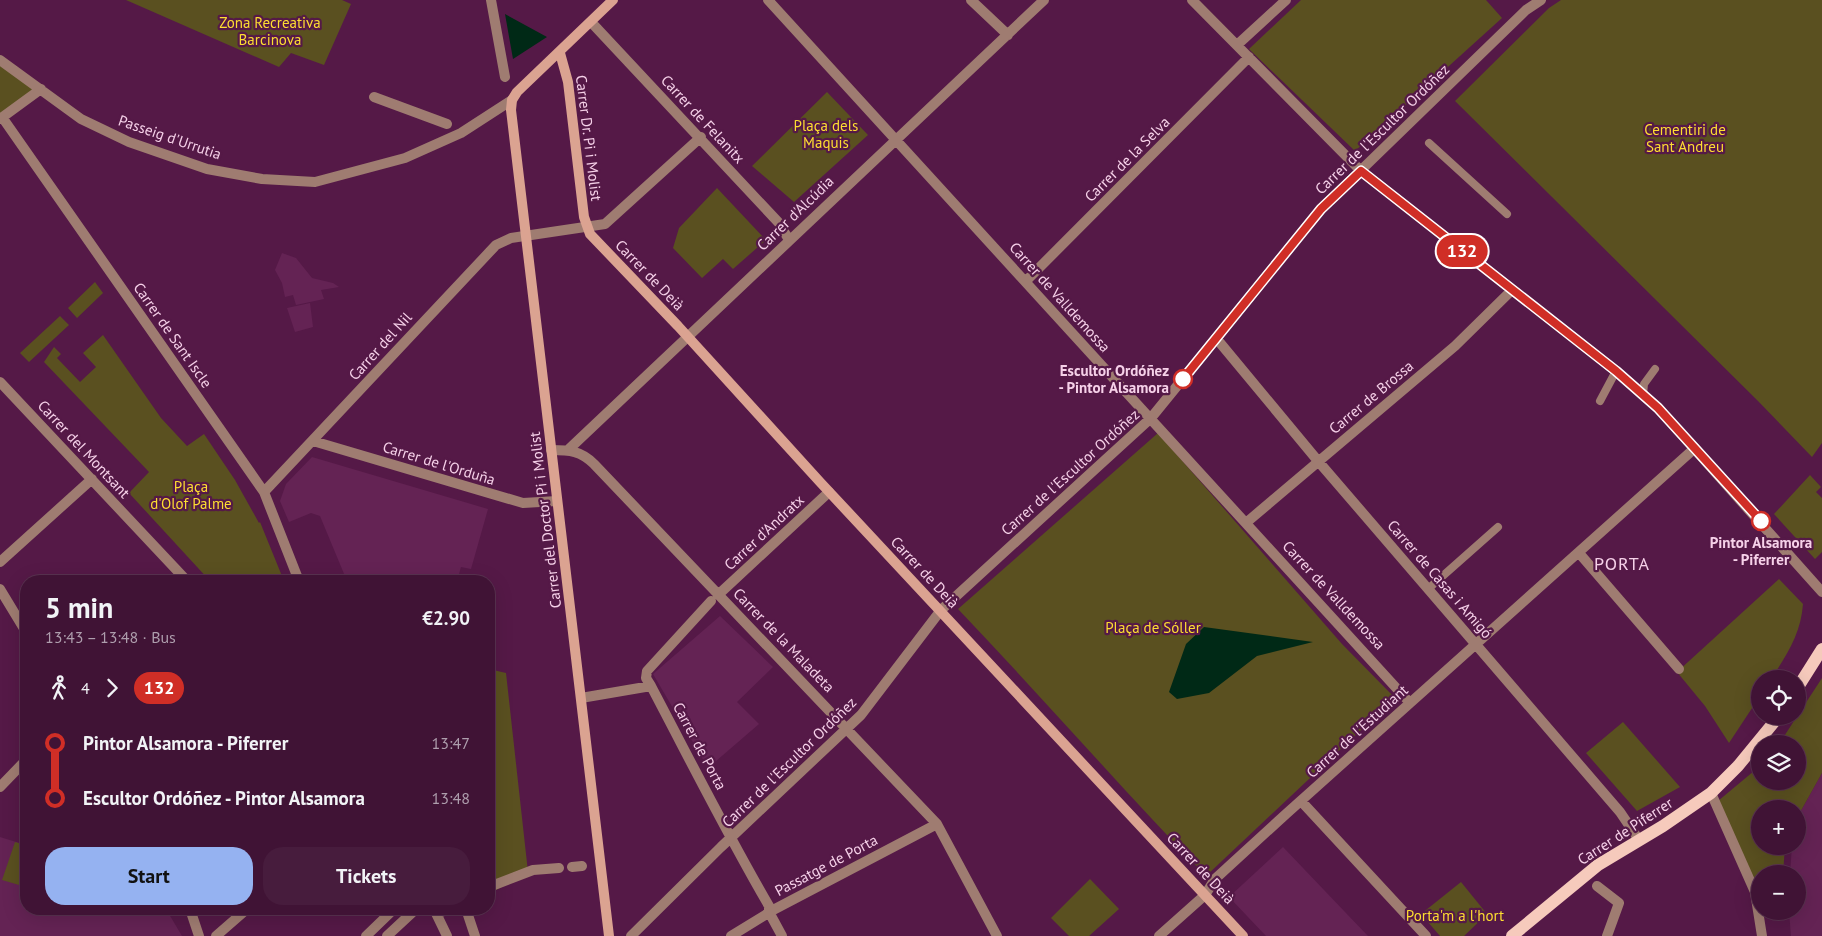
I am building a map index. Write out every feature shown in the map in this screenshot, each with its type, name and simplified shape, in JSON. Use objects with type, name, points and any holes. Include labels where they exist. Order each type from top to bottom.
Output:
[{"type":"main road","points":[[1806,674],[1822,649]]},
{"type":"main road","name":"Carrer de Piferrer","points":[[1512,936],[1598,865],[1711,793],[1744,759],[1772,725]]},
{"type":"street","points":[[491,0],[505,76]]},
{"type":"street","points":[[512,100],[517,92],[560,53],[613,0]]},
{"type":"street","name":"Carrer de Valldemossa","points":[[768,0],[1247,522],[1410,703]]},
{"type":"street","points":[[971,0],[1008,35]]},
{"type":"street","name":"Carrer d'Alcúdia","points":[[568,450],[1044,0]]},
{"type":"street","points":[[1192,0],[1361,171],[1616,371],[1643,395],[1695,448],[1822,592]]},
{"type":"street","points":[[1237,46],[1286,0]]},
{"type":"street","name":"Carrer de l'Escultor Ordóñez","points":[[631,936],[861,716],[941,610],[1151,418],[1321,209],[1526,10],[1540,0]]},
{"type":"street","name":"Carrer de Felanitx","points":[[591,22],[701,137],[779,223],[789,240]]},
{"type":"street","name":"Carrer Dr. Pi i Molist","points":[[560,53],[568,82],[586,228]]},
{"type":"street","name":"Carrer de la Selva","points":[[1026,281],[1248,57]]},
{"type":"street","name":"Passeig d'Urrutia","points":[[0,60],[81,119],[129,142],[207,169],[262,179],[294,182],[315,182],[405,158],[461,133],[512,100]]},
{"type":"street","points":[[1,118],[41,89]]},
{"type":"street","points":[[374,97],[447,124]]},
{"type":"street","name":"Carrer del Doctor Pi i Molist","points":[[512,100],[512,117],[528,236],[551,450],[609,936]]},
{"type":"street","name":"Carrer de Sant Iscle","points":[[1,118],[264,492],[297,575]]},
{"type":"street","name":"Carrer del Nil","points":[[264,492],[489,252],[503,240],[586,228],[611,221],[701,137]]},
{"type":"street","name":"Carrer de Deià","points":[[586,228],[1243,936]]},
{"type":"street","name":"Carrer de Brossa","points":[[1247,522],[1455,346],[1512,290]]},
{"type":"street","name":"Carrer de Casas i Amigó","points":[[1216,338],[1318,462],[1478,644],[1620,812],[1639,840]]},
{"type":"street","name":"Carrer del Montsant","points":[[1,384],[182,575]]},
{"type":"street","name":"Carrer de l'Orduña","points":[[313,441],[523,503],[557,500]]},
{"type":"street","name":"Carrer de l'Estudiant","points":[[1159,936],[1205,895],[1215,879],[1695,448]]},
{"type":"street","name":"Carrer de la Maladeta","points":[[551,450],[568,450],[584,454],[715,598],[848,729],[937,824],[997,936]]},
{"type":"street","points":[[0,562],[92,479]]},
{"type":"street","name":"Carrer d'Andratx","points":[[651,686],[646,678],[647,671],[715,598],[829,492]]},
{"type":"street","points":[[1579,553],[1679,669]]},
{"type":"street","points":[[0,588],[20,622]]},
{"type":"street","points":[[581,698],[651,686]]},
{"type":"street","name":"Carrer de Porta","points":[[651,686],[769,906],[782,936]]},
{"type":"street","points":[[0,787],[20,766]]},
{"type":"street","points":[[1711,793],[1755,892],[1762,936]]},
{"type":"street","points":[[1301,801],[1426,936]]},
{"type":"street","name":"Passatge de Porta","points":[[731,936],[770,912],[937,824]]},
{"type":"street","points":[[495,885],[534,870],[559,868]]},
{"type":"street","points":[[1598,886],[1620,903],[1607,936]]},
{"type":"street","points":[[192,915],[199,936]]},
{"type":"street","points":[[216,936],[240,915]]},
{"type":"street","points":[[366,936],[388,915]]},
{"type":"street","points":[[387,936],[410,915]]},
{"type":"street","points":[[438,915],[447,936]]},
{"type":"street","points":[[468,915],[474,936]]},
{"type":"lane","points":[[1430,143],[1507,214]]},
{"type":"lane","points":[[1643,395],[1644,384],[1655,369]]},
{"type":"lane","points":[[1600,401],[1616,371]]},
{"type":"lane","points":[[1428,589],[1498,527]]},
{"type":"shaded area","points":[[505,14],[547,37],[513,59]]},
{"type":"shaded area","points":[[282,253],[296,258],[312,278],[333,283],[339,287],[321,290],[324,299],[296,305],[293,295],[285,297],[282,283],[275,270]]},
{"type":"shaded area","points":[[310,303],[313,327],[295,332],[287,308]]},
{"type":"shaded area","points":[[312,457],[488,509],[471,569],[461,567],[459,575],[345,575],[320,516],[311,513],[289,522],[280,501],[286,484]]},
{"type":"shaded area","points":[[720,616],[773,667],[737,702],[759,724],[708,768],[653,674]]},
{"type":"shaded area","points":[[1204,627],[1313,642],[1257,656],[1209,693],[1177,699],[1169,692],[1186,644]]},
{"type":"shaded area","points":[[1822,773],[1822,936],[1791,936],[1790,920],[1806,920],[1806,865],[1791,865],[1791,855],[1806,855],[1806,802]]},
{"type":"shaded area","points":[[0,837],[20,843],[20,915],[170,915],[182,936],[0,936]]},
{"type":"shaded area","points":[[1283,847],[1368,936],[1266,936],[1229,897]]},
{"type":"green space","name":"Zona Recreativa Barcinova","points":[[126,0],[342,0],[351,4],[324,65],[291,53],[279,67]]},
{"type":"green space","points":[[1301,0],[1486,0],[1502,18],[1355,151],[1249,49]]},
{"type":"green space","name":"Cementiri de Sant Andreu","points":[[1561,0],[1822,0],[1822,443],[1812,457],[1758,401],[1455,101],[1549,8]]},
{"type":"green space","points":[[0,60],[41,89],[0,119]]},
{"type":"green space","name":"Plaça dels Maquis","points":[[827,92],[868,135],[794,202],[752,166]]},
{"type":"green space","points":[[717,188],[766,240],[733,269],[723,259],[702,278],[673,248],[679,228]]},
{"type":"green space","points":[[95,282],[103,293],[77,318],[68,308]]},
{"type":"green space","points":[[60,316],[69,325],[29,362],[20,353]]},
{"type":"green space","name":"Plaça d'Olof Palme","points":[[103,335],[161,418],[187,446],[204,434],[260,522],[282,575],[204,575],[129,493],[149,472],[44,362],[54,347],[61,354],[57,358],[80,382],[96,367],[83,353]]},
{"type":"green space","name":"Plaça de Sóller","points":[[1158,433],[1342,644],[1395,698],[1206,876],[958,609]]},
{"type":"green space","points":[[1810,475],[1821,487],[1816,492],[1822,498],[1822,552],[1815,559],[1774,514]]},
{"type":"green space","points":[[1779,579],[1803,604],[1802,615],[1796,634],[1777,670],[1751,670],[1751,710],[1729,743],[1705,706],[1677,672]]},
{"type":"green space","points":[[495,670],[506,673],[528,872],[495,891]]},
{"type":"green space","points":[[1822,678],[1822,773],[1806,802],[1806,800],[1751,800],[1751,855],[1784,855],[1784,865],[1751,865],[1751,884],[1718,801],[1751,774],[1751,790],[1806,790],[1806,735],[1785,735],[1791,725],[1806,725],[1806,703]]},
{"type":"green space","points":[[1623,722],[1680,787],[1637,811],[1586,753]]},
{"type":"green space","points":[[15,842],[20,843],[20,885],[2,880]]},
{"type":"green space","points":[[1090,879],[1119,909],[1089,936],[1069,936],[1051,918]]},
{"type":"green space","name":"Porta'm a l'hort","points":[[1461,882],[1487,914],[1464,936],[1440,936],[1421,914]]},
{"type":"bus line","name":"132","points":[[1183,379],[1321,209],[1361,171],[1616,371],[1658,408],[1761,521]]},
{"type":"place","name":"Escultor Ordóñez - Pintor Alsamora","points":[[1183,379]]},
{"type":"place","name":"Pintor Alsamora - Piferrer","points":[[1761,521]]},
{"type":"district","name":"PORTA","points":[[1622,563]]}]
